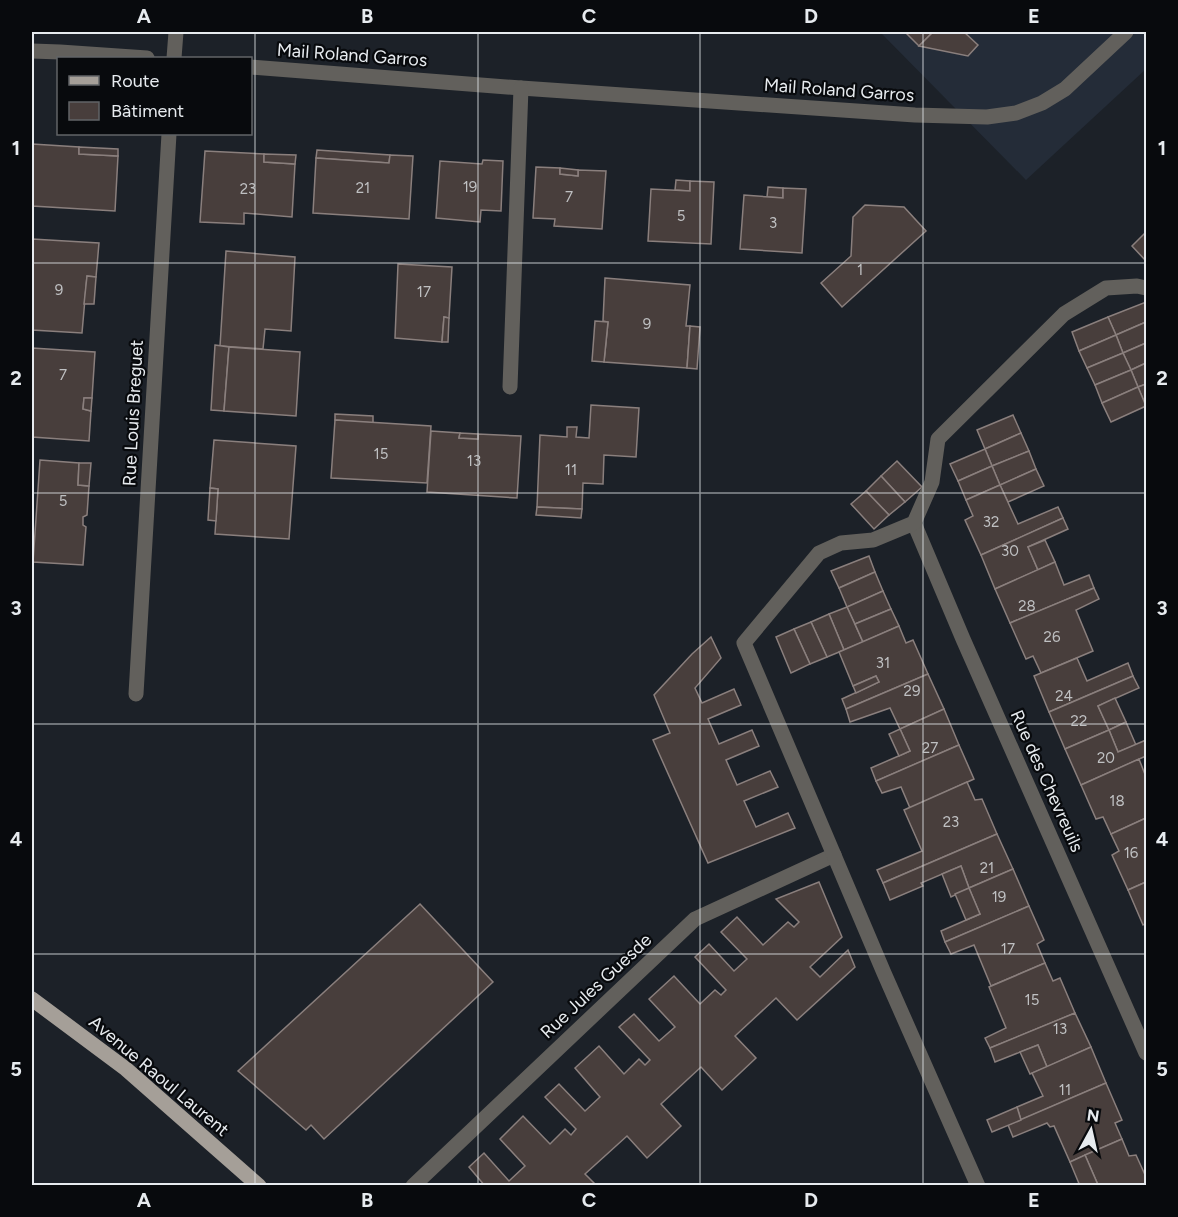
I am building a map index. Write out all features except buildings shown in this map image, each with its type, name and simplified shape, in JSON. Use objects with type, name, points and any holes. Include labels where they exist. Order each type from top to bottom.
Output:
[{"type":"main road","name":"Avenue Raoul Laurent","points":[[32,999],[126,1069],[259,1185]]},
{"type":"street","points":[[174,57],[176,32]]},
{"type":"street","name":"Mail Roland Garros","points":[[252,67],[903,114],[987,117],[1016,113],[1042,103],[1065,89],[1126,32]]},
{"type":"street","points":[[32,51],[132,57]]},
{"type":"street","points":[[510,387],[522,88]]},
{"type":"street","name":"Rue Louis Breguet","points":[[136,694],[169,135]]},
{"type":"street","points":[[978,1185],[884,974],[744,643],[819,553],[841,543],[873,540],[914,523],[932,482],[938,439],[1064,314],[1106,288],[1137,286],[1146,288]]},
{"type":"street","name":"Rue des Chevreuils","points":[[914,523],[1146,1053]]},
{"type":"street","name":"Rue Jules Guesde","points":[[413,1185],[695,919],[834,855]]},
{"type":"shaded area","points":[[880,32],[1146,32],[1146,69],[1026,180]]}]
